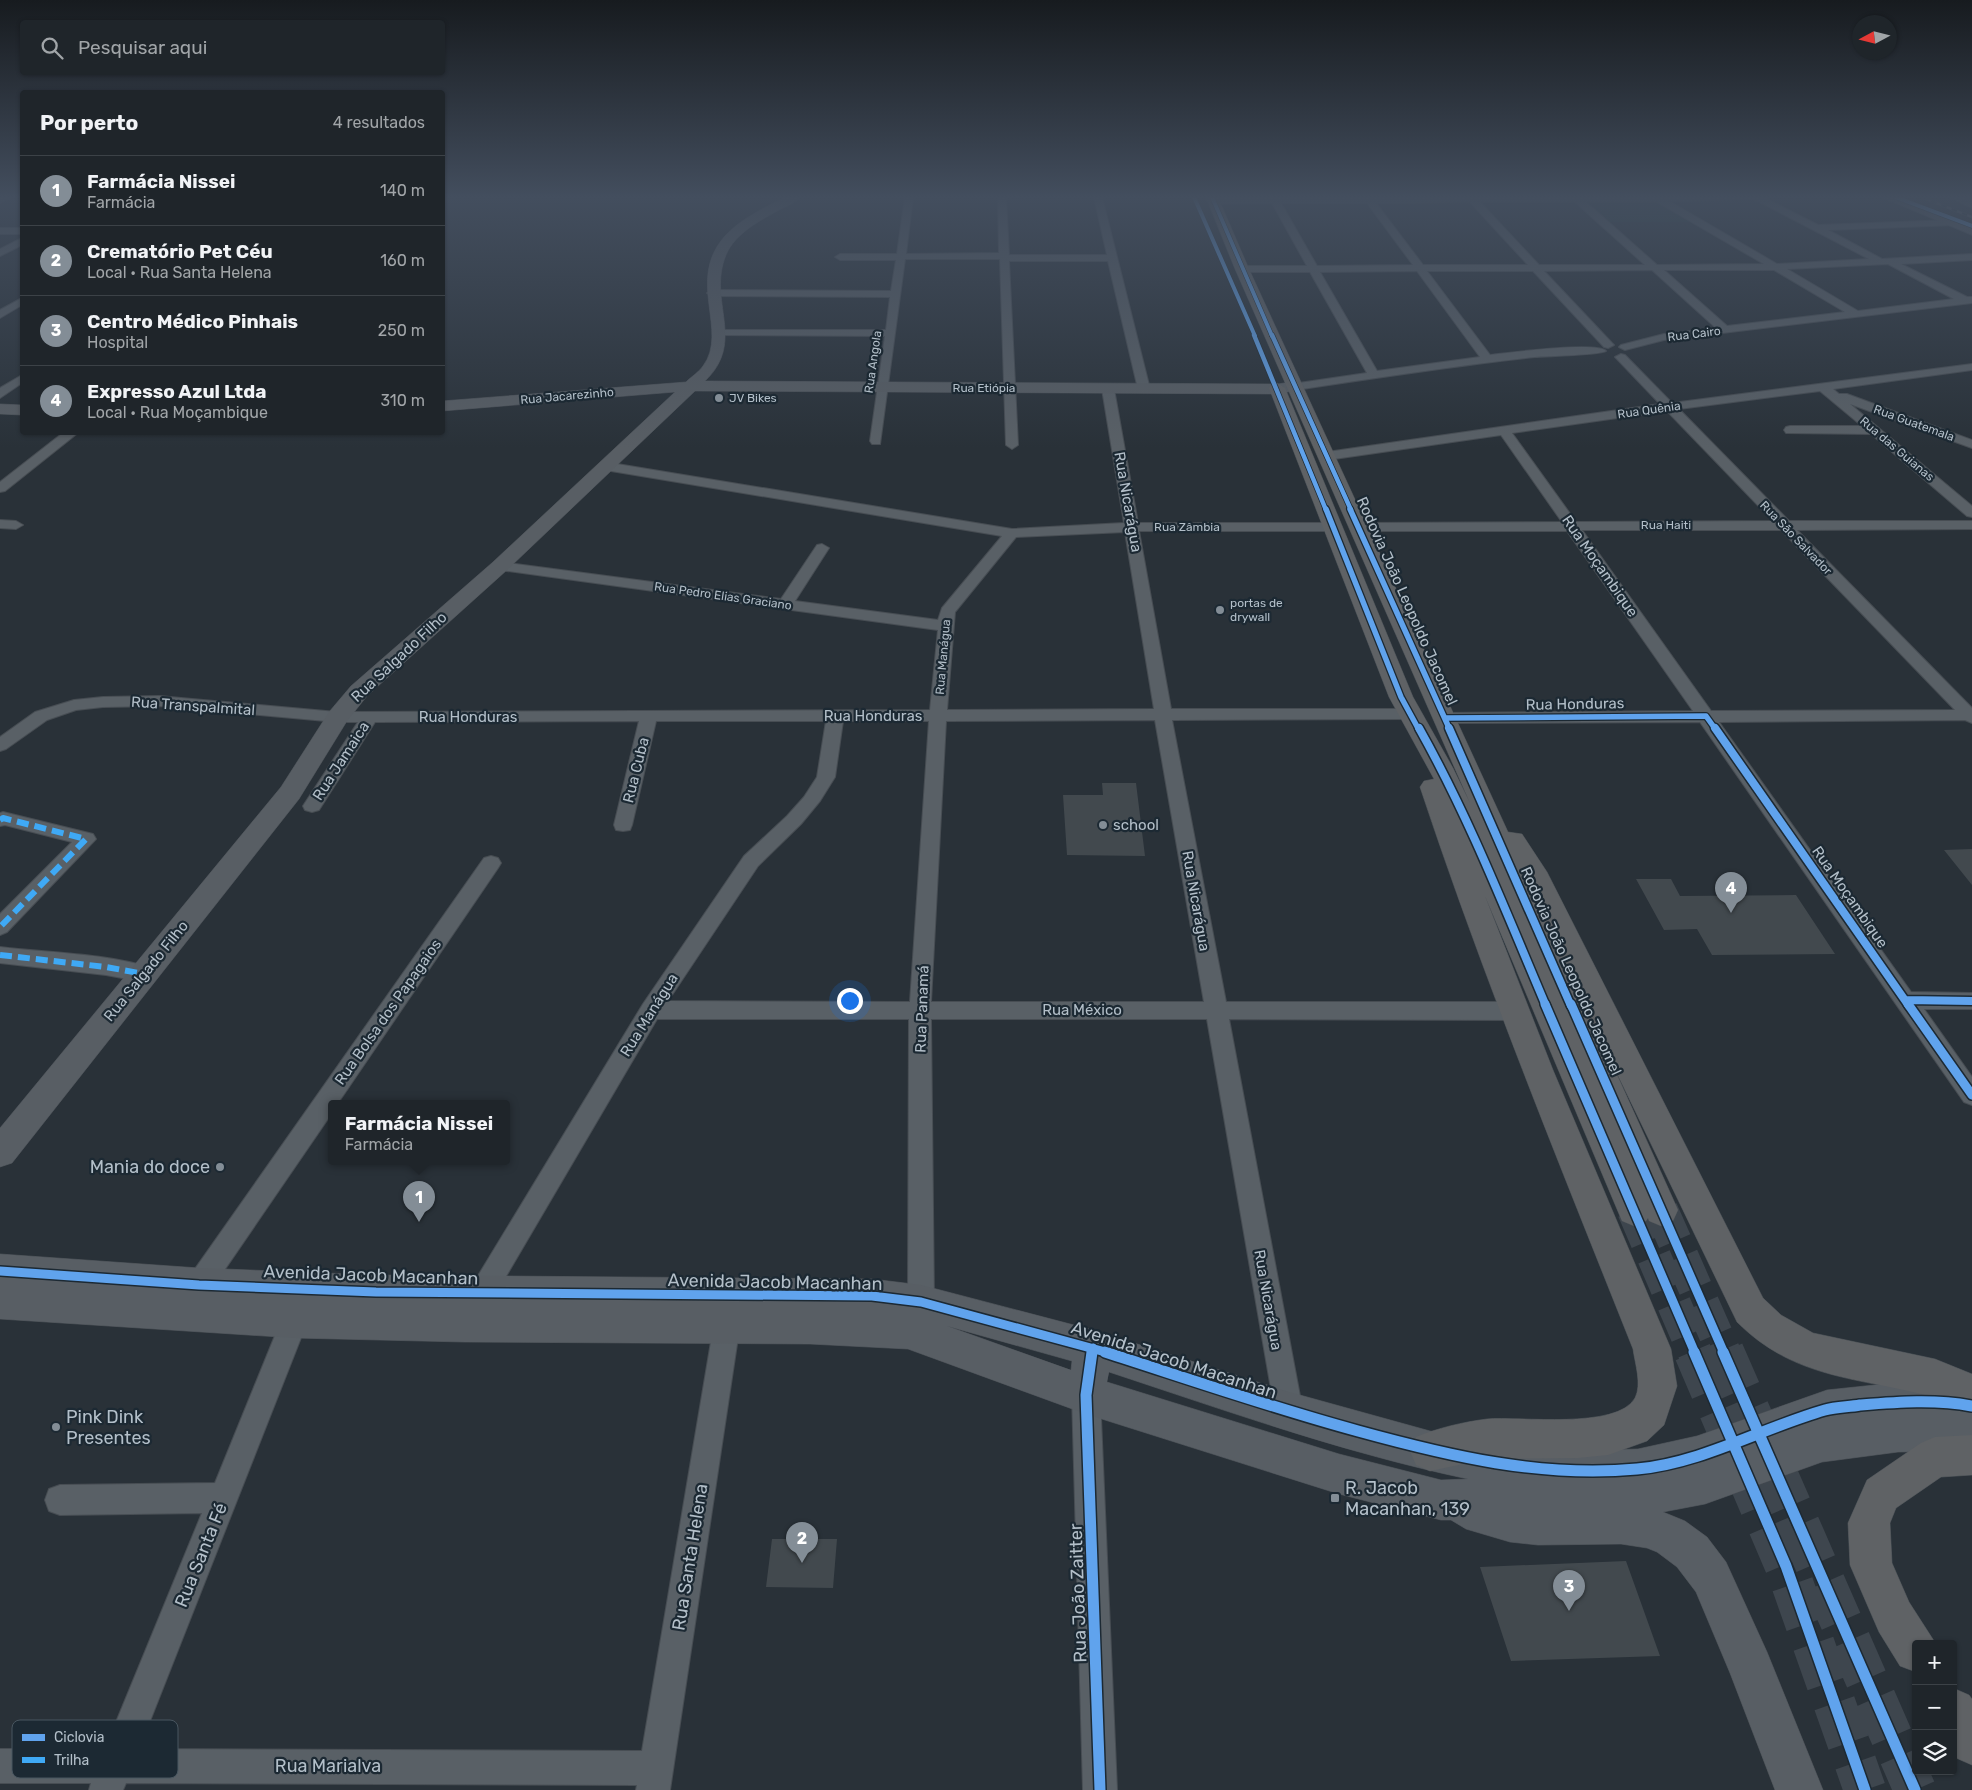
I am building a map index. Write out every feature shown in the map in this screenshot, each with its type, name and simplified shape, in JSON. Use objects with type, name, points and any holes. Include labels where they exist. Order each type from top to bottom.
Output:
[{"type":"highway","name":"Rodovia João Leopoldo Jacomel","points":[[1235,281],[1287,387],[1327,456],[1445,718],[1472,779],[1647,1210],[1440,768],[1409,714],[1333,527],[1287,387],[1246,281]]},
{"type":"highway","points":[[1409,714],[1460,867],[1514,1011],[1652,1349],[1658,1368],[1659,1386],[1655,1401],[1648,1415],[1634,1427],[1615,1435],[1486,1440],[1430,1451]]},
{"type":"highway","points":[[1472,779],[1534,872],[1750,1310],[1772,1332],[1804,1348],[1846,1362],[1931,1377],[1972,1394]]},
{"type":"highway","points":[[1912,1644],[1894,1617],[1871,1565],[1869,1523],[1881,1494],[1935,1457],[1972,1455]]},
{"type":"highway","points":[[1957,1718],[1972,1742]]},
{"type":"main road","name":"Rua Salgado Filho","points":[[0,1153],[290,793],[337,717],[359,691],[500,566],[709,369],[718,354],[719,333],[712,293],[713,281]]},
{"type":"main road","name":"Rua Etiópia","points":[[691,386],[1108,389],[1287,387]]},
{"type":"main road","name":"Rua Jacarezinho","points":[[445,406],[691,386]]},
{"type":"main road","points":[[0,399],[20,400]]},
{"type":"main road","points":[[0,409],[20,410]]},
{"type":"main road","name":"Avenida Jacob Macanhan","points":[[0,1271],[199,1285],[376,1292],[872,1296],[921,1302],[1093,1348],[1289,1412],[1430,1451],[1491,1464],[1572,1471],[1638,1469],[1697,1456],[1742,1455]]},
{"type":"main road","points":[[0,1302],[295,1320],[464,1324],[727,1324],[908,1331],[1086,1394],[1339,1474],[1441,1500],[1511,1521],[1654,1527],[1684,1543],[1704,1564],[1751,1668],[1798,1790]]},
{"type":"main road","points":[[1086,1394],[1093,1348]]},
{"type":"main road","points":[[1441,1500],[1632,1497],[1705,1484],[1742,1455],[1827,1409],[1893,1402],[1947,1401],[1972,1406]]},
{"type":"main road","points":[[1742,1455],[1898,1432],[1972,1431]]},
{"type":"street","name":"Rua Angola","points":[[876,441],[899,281]]},
{"type":"street","points":[[1005,281],[1012,445]]},
{"type":"street","points":[[1118,281],[1144,389]]},
{"type":"street","points":[[1321,281],[1374,375]]},
{"type":"street","points":[[1428,281],[1487,360]]},
{"type":"street","points":[[1547,281],[1604,348]]},
{"type":"street","points":[[1669,281],[1725,330]]},
{"type":"street","points":[[1800,281],[1856,314]]},
{"type":"street","points":[[1926,281],[1969,300]]},
{"type":"street","points":[[712,293],[897,294]]},
{"type":"street","name":"Rua Cairo","points":[[1623,352],[1655,338],[1969,300]]},
{"type":"street","points":[[0,306],[20,305]]},
{"type":"street","points":[[0,316],[20,305]]},
{"type":"street","points":[[719,333],[891,333]]},
{"type":"street","points":[[1287,387],[1568,350],[1604,348],[1623,352]]},
{"type":"street","name":"Rua São Salvador","points":[[1623,352],[1668,407],[1971,716]]},
{"type":"street","name":"Rua Quênia","points":[[1327,456],[1668,407],[1825,389],[1972,367]]},
{"type":"street","points":[[0,394],[20,379]]},
{"type":"street","name":"Rua Nicarágua","points":[[1108,389],[1163,715],[1289,1412]]},
{"type":"street","name":"Rua das Guianas","points":[[1825,389],[1972,513]]},
{"type":"street","name":"Rua Guatemala","points":[[1825,389],[1972,444]]},
{"type":"street","points":[[1949,436],[1972,428]]},
{"type":"street","name":"Rua Moçambique","points":[[1504,430],[1972,1095]]},
{"type":"street","points":[[1790,430],[1874,430]]},
{"type":"street","points":[[0,488],[69,435]]},
{"type":"street","name":"Rua Zâmbia","points":[[605,466],[1012,533],[1132,527],[1333,527]]},
{"type":"street","points":[[0,524],[16,525]]},
{"type":"street","name":"Rua Haiti","points":[[1359,527],[1972,525]]},
{"type":"street","name":"Rua Manágua","points":[[938,715],[947,612],[1012,533]]},
{"type":"street","points":[[786,604],[822,548]]},
{"type":"street","name":"Rua Pedro Elias Graciano","points":[[500,566],[946,626]]},
{"type":"street","name":"Rua Transpalmital","points":[[0,745],[41,716],[74,705],[102,702],[159,701],[337,717]]},
{"type":"street","name":"Rua Honduras","points":[[337,717],[1409,714]]},
{"type":"street","name":"Rua Panamá","points":[[921,1302],[920,1010],[938,715]]},
{"type":"street","name":"Rua Cuba","points":[[622,825],[649,716]]},
{"type":"street","name":"Rua Manágua","points":[[464,1324],[651,1010],[751,861],[794,820],[811,800],[826,777],[835,716]]},
{"type":"street","name":"Rua Honduras","points":[[1445,718],[1971,716]]},
{"type":"street","name":"Rua Jamaica","points":[[312,806],[370,717]]},
{"type":"street","points":[[0,820],[3,818],[86,839],[0,927]]},
{"type":"street","name":"Rua Bolsa dos Papagaios","points":[[199,1285],[491,863]]},
{"type":"street","points":[[0,955],[106,967],[144,974]]},
{"type":"street","points":[[1906,1000],[1972,1001]]},
{"type":"street","name":"Rua México","points":[[651,1010],[1514,1011]]},
{"type":"street","name":"Rua Santa Fé","points":[[134,1720],[295,1320]]},
{"type":"street","name":"Rua Santa Helena","points":[[655,1779],[727,1324]]},
{"type":"street","name":"Rua João Zaitter","points":[[1086,1394],[1100,1790]]},
{"type":"street","points":[[60,1500],[224,1498]]},
{"type":"street","name":"Rua Marialva","points":[[111,1778],[655,1779]]},
{"type":"building","name":"school","points":[[1102,783],[1136,783],[1145,856],[1067,855],[1063,795],[1103,795]]},
{"type":"building","points":[[1972,849],[1972,885],[1944,850]]},
{"type":"building","points":[[1636,879],[1671,879],[1680,896],[1796,895],[1835,954],[1712,955],[1697,929],[1664,930]]},
{"type":"building","points":[[772,1539],[837,1539],[833,1588],[766,1587]]},
{"type":"building","points":[[1626,1561],[1660,1656],[1511,1661],[1480,1567]]},
{"type":"tunnel","points":[[1634,1210],[1695,1353]]},
{"type":"tunnel","points":[[1661,1210],[1724,1353]]},
{"type":"tunnel","points":[[1695,1352],[1786,1566],[1865,1790]]},
{"type":"tunnel","points":[[1723,1352],[1915,1790]]},
{"type":"marked path","points":[[0,820],[3,818],[86,839],[0,927]]},
{"type":"marked path","points":[[0,955],[106,967],[144,974]]},
{"type":"cycle path","points":[[1231,281],[1278,389],[1401,697],[1441,768],[1480,853],[1786,1566],[1865,1790]]},
{"type":"cycle path","points":[[1247,281],[1472,779],[1915,1790]]},
{"type":"cycle path","points":[[1445,718],[1706,716],[1972,1095]]},
{"type":"cycle path","points":[[1906,1000],[1972,1001]]},
{"type":"cycle path","points":[[0,1271],[199,1285],[376,1292],[872,1296],[921,1302],[1093,1348],[1289,1412],[1430,1451],[1491,1464],[1572,1471],[1638,1469],[1697,1456],[1827,1409],[1884,1403],[1947,1401],[1972,1406]]},
{"type":"cycle path","points":[[1093,1348],[1086,1395],[1100,1790]]},
{"type":"place","name":"JV Bikes","points":[[719,398]]},
{"type":"place","name":"portas de drywall","points":[[1220,610]]},
{"type":"place","name":"school","points":[[1103,825]]},
{"type":"place","name":"Expresso Azul Ltda","points":[[1731,913]]},
{"type":"place","name":"Mania do doce","points":[[220,1167]]},
{"type":"place","name":"Farmácia Nissei","points":[[419,1222]]},
{"type":"place","name":"Pink Dink Presentes","points":[[56,1427]]},
{"type":"place","name":"R. Jacob Macanhan, 139","points":[[1335,1498]]},
{"type":"place","name":"Crematório Pet Céu","points":[[802,1563]]},
{"type":"place","name":"Centro Médico Pinhais","points":[[1569,1611]]}]
